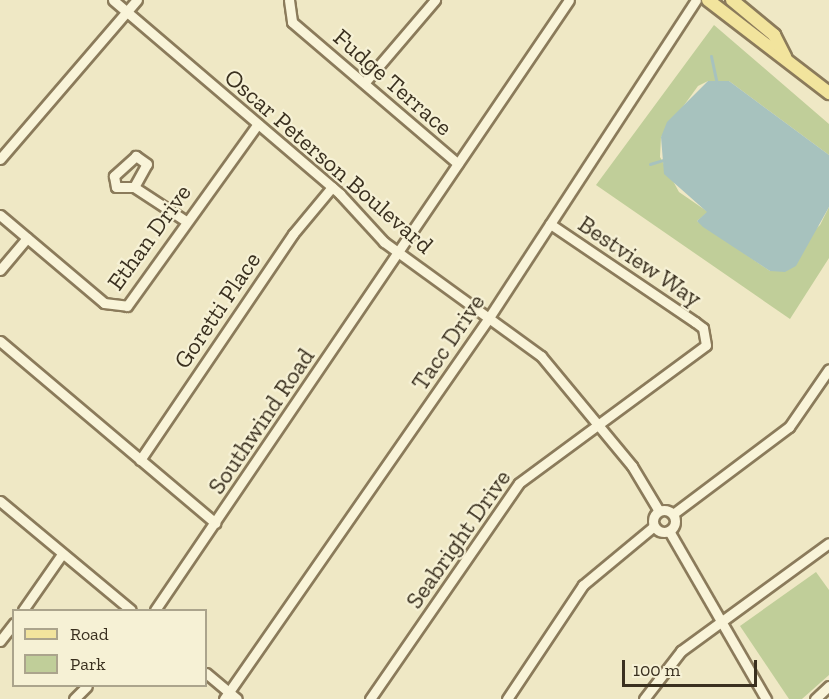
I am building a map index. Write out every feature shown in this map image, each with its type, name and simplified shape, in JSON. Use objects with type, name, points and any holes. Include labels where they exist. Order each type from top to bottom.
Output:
[{"type":"main road","points":[[708,0],[763,47],[785,57],[829,93]]},
{"type":"main road","points":[[732,0],[774,35],[785,57]]},
{"type":"street","name":"Oscar Peterson Boulevard","points":[[113,0],[332,187],[397,252],[490,316],[541,356],[601,424],[659,511]]},
{"type":"street","points":[[0,159],[137,0]]},
{"type":"street","name":"Fudge Terrace","points":[[289,0],[292,22],[365,82],[458,164]]},
{"type":"street","points":[[365,82],[435,0]]},
{"type":"street","name":"Fudge Terrace","points":[[397,252],[569,0]]},
{"type":"street","name":"Tacc Drive","points":[[230,697],[490,316],[696,0]]},
{"type":"street","name":"Ethan Drive","points":[[0,215],[104,303],[122,308],[132,302],[186,221],[258,124]]},
{"type":"street","points":[[134,187],[186,221]]},
{"type":"street","name":"Goretti Place","points":[[140,460],[292,234],[332,187]]},
{"type":"street","name":"Bestview Way","points":[[550,224],[695,322],[707,336],[699,353],[601,424]]},
{"type":"street","points":[[0,270],[27,238]]},
{"type":"street","name":"Southwind Road","points":[[156,609],[397,252]]},
{"type":"street","points":[[0,341],[215,523]]},
{"type":"street","points":[[766,699],[719,622],[669,531],[673,514],[789,428],[829,369]]},
{"type":"street","name":"Seabright Drive","points":[[370,699],[519,483],[601,424]]},
{"type":"street","points":[[0,501],[130,609]]},
{"type":"street","points":[[507,699],[583,585],[654,526],[659,511],[673,514]]},
{"type":"street","points":[[654,526],[669,531]]},
{"type":"street","points":[[644,699],[672,659],[719,622],[829,543]]},
{"type":"street","points":[[23,609],[62,554]]},
{"type":"street","points":[[0,641],[12,626]]},
{"type":"street","points":[[207,674],[230,697]]},
{"type":"street","points":[[815,699],[829,686]]},
{"type":"street","points":[[74,699],[86,687]]},
{"type":"green space","points":[[714,25],[829,124],[829,155],[729,81],[708,81],[698,86],[661,137],[660,157],[679,192],[708,212],[697,221],[770,271],[820,225],[829,207],[829,258],[790,319],[596,185]]},
{"type":"green space","points":[[816,572],[829,590],[829,675],[802,699],[789,699],[740,626]]},
{"type":"water","points":[[708,81],[729,81],[829,155],[829,207],[796,266],[785,272],[770,271],[703,227],[697,221],[707,212],[664,174],[661,137],[667,122]]},
{"type":"waterway","points":[[711,56],[717,85]]},
{"type":"waterway","points":[[650,164],[663,160]]}]
